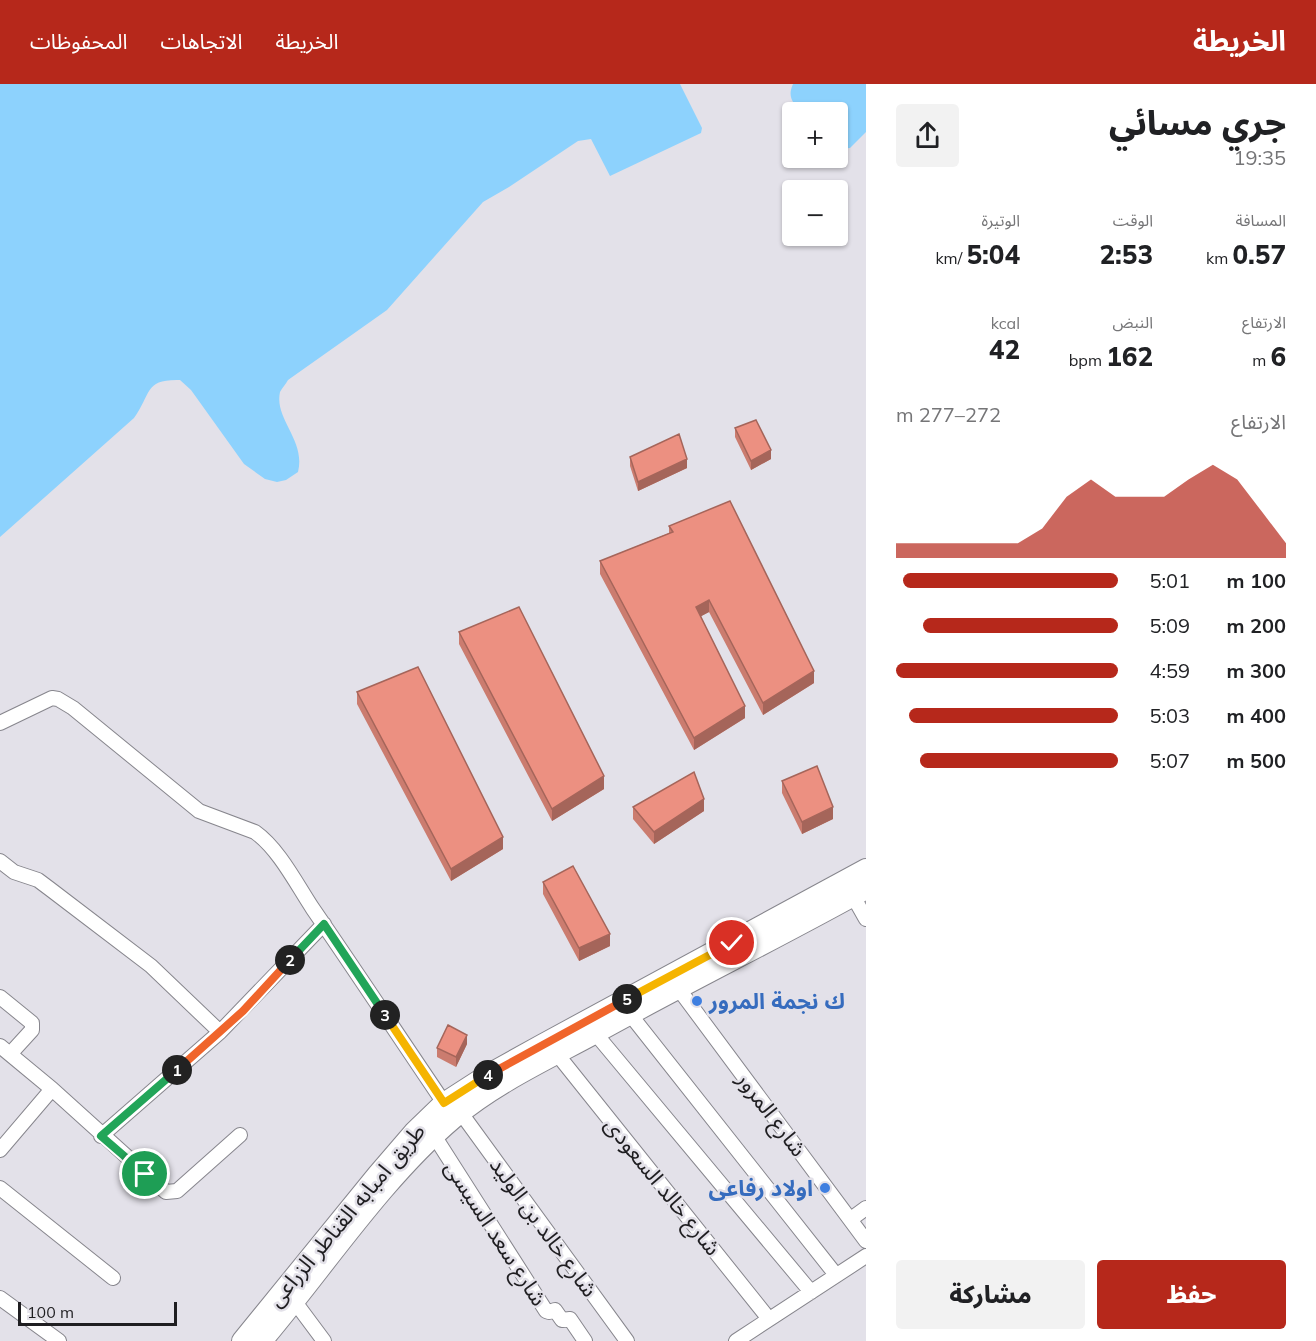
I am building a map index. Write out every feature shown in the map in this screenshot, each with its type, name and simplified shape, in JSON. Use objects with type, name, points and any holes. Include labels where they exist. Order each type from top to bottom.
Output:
[{"type":"main road","name":"طريق امبابه القناطر الزراعى","points":[[262,1341],[386,1188],[461,1113],[516,1076],[678,988],[866,869]]},
{"type":"main road","name":"طريق امبابه القناطر الزراعى","points":[[242,1341],[377,1174],[414,1132],[444,1103],[535,1048],[859,893]]},
{"type":"street","points":[[0,723],[52,698],[58,699],[73,708],[199,811],[255,832],[262,837],[324,924],[444,1103]]},
{"type":"street","points":[[0,861],[14,872],[38,880],[151,966],[220,1032]]},
{"type":"street","points":[[859,893],[866,919]]},
{"type":"street","points":[[101,1136],[220,1032],[324,924]]},
{"type":"street","name":"شارع المرور","points":[[678,988],[866,1241]]},
{"type":"street","points":[[0,997],[32,1023],[33,1027],[5,1050],[52,1089],[165,1192],[177,1191],[240,1135]]},
{"type":"street","points":[[629,1013],[836,1275]]},
{"type":"street","points":[[595,1033],[811,1292]]},
{"type":"street","name":"شارع خالد السعودى","points":[[557,1053],[769,1319]]},
{"type":"street","points":[[0,1150],[52,1089]]},
{"type":"street","name":"شارع خالد بن الوليد","points":[[461,1113],[627,1341]]},
{"type":"street","name":"شارع سعد السيسى","points":[[435,1137],[546,1311],[553,1309],[562,1320],[570,1319],[585,1341]]},
{"type":"street","points":[[0,1188],[113,1278]]},
{"type":"street","points":[[851,1220],[866,1208]]},
{"type":"street","points":[[736,1341],[866,1256]]},
{"type":"street","points":[[0,1298],[59,1341]]},
{"type":"street","points":[[295,1302],[324,1341]]},
{"type":"water","points":[[0,84],[680,84],[702,128],[701,133],[610,176],[591,139],[578,141],[483,202],[387,310],[288,380],[280,392],[279,402],[298,450],[299,460],[298,472],[286,480],[277,482],[265,479],[244,464],[191,390],[180,380],[168,380],[154,385],[134,418],[0,537]]},
{"type":"water","points":[[793,84],[866,84],[866,132],[848,148],[848,102],[793,102],[791,89]]},
{"type":"building","points":[[756,420],[771,450],[751,461],[735,428]]},
{"type":"building","points":[[679,434],[687,459],[638,482],[630,457]]},
{"type":"building","points":[[730,501],[814,671],[763,703],[709,600],[696,607],[745,706],[694,738],[600,561],[673,532],[669,526]]},
{"type":"building","points":[[519,607],[604,776],[552,809],[459,632]]},
{"type":"building","points":[[418,667],[503,837],[451,869],[357,692]]},
{"type":"building","points":[[817,766],[833,807],[802,822],[782,781]]},
{"type":"building","points":[[694,772],[704,799],[654,832],[633,807]]},
{"type":"building","points":[[573,866],[610,934],[579,948],[543,882]]},
{"type":"building","points":[[448,1025],[467,1035],[456,1057],[437,1048]]},
{"type":"place","name":"ك نجمة المرور","points":[[697,1001]]},
{"type":"place","name":"اولاد رفاعى","points":[[825,1188]]},
{"type":"route","points":[[145,1174],[101,1136],[206,1046],[243,1011],[324,924],[444,1103],[489,1074],[732,943]]}]
